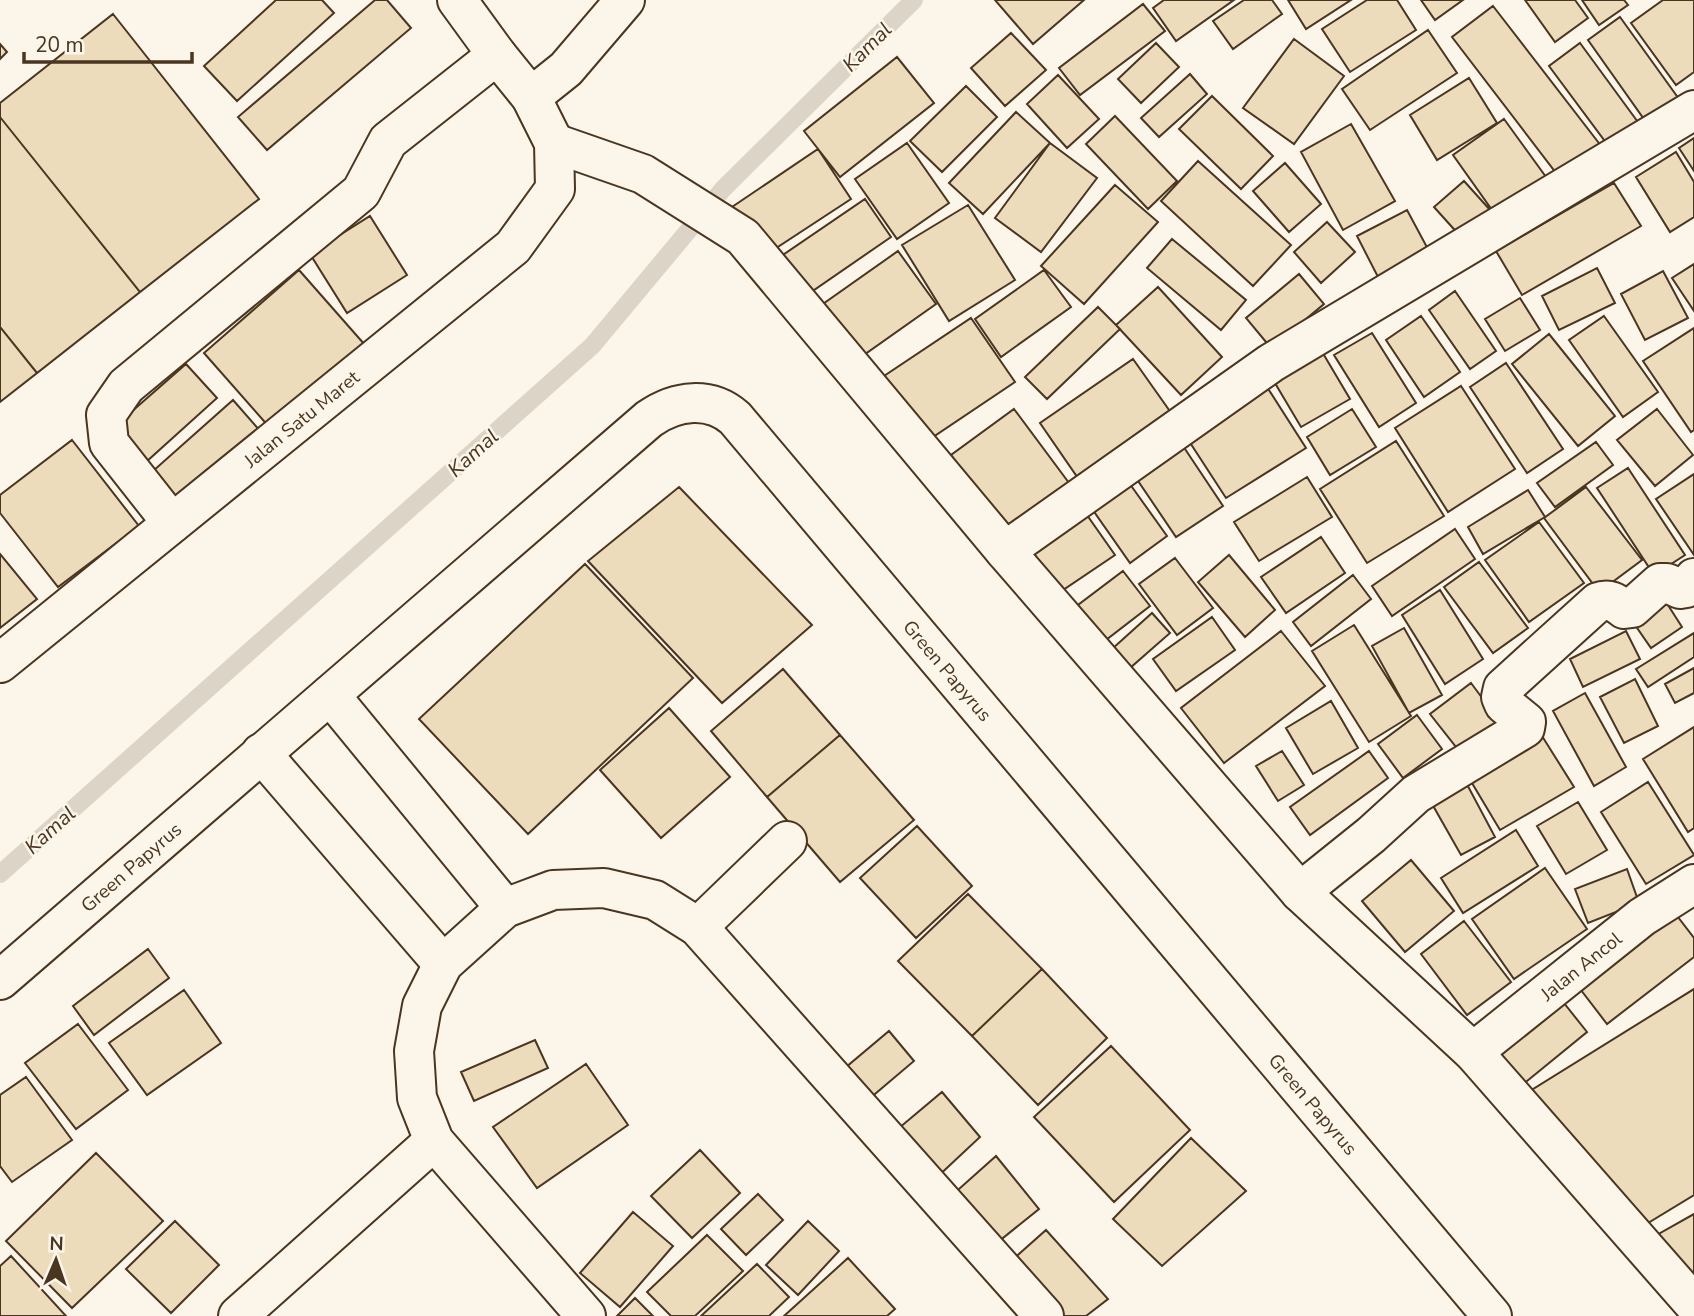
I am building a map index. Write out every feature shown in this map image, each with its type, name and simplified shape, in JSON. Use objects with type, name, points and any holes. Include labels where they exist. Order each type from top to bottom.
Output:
[{"type":"street","points":[[457,0],[496,55],[531,97],[554,143],[643,174],[743,237],[1005,551],[1300,892],[1474,1052],[1694,1304]]},
{"type":"street","points":[[531,97],[566,69],[625,0]]},
{"type":"street","points":[[172,523],[109,443],[106,415],[126,386],[361,192],[388,141],[496,55]]},
{"type":"street","points":[[1005,551],[1271,363],[1694,110]]},
{"type":"street","name":"Jalan Satu Maret","points":[[0,663],[513,247],[555,189],[554,143]]},
{"type":"street","name":"Green Papyrus","points":[[0,980],[655,414],[676,405],[715,405],[726,410],[744,429],[1492,1316]]},
{"type":"street","points":[[1300,892],[1371,835],[1416,794],[1525,727],[1526,722],[1504,704],[1501,697],[1503,688],[1598,602],[1614,601],[1623,608],[1632,608],[1660,583],[1680,589],[1694,579]]},
{"type":"street","points":[[330,695],[505,908]]},
{"type":"street","points":[[261,753],[443,964]]},
{"type":"street","points":[[698,927],[787,841]]},
{"type":"street","name":"Jalan Ancol","points":[[1474,1052],[1642,917],[1694,884]]},
{"type":"street","points":[[586,1316],[434,1141],[417,1098],[414,1051],[422,1006],[443,964],[505,908],[553,890],[604,888],[654,900],[698,927],[1044,1316]]},
{"type":"street","points":[[238,1316],[434,1141]]},
{"type":"building","points":[[276,0],[322,0],[334,13],[237,101],[204,66]]},
{"type":"building","points":[[375,0],[387,0],[411,28],[267,150],[238,117]]},
{"type":"building","points":[[995,0],[1084,0],[1033,44]]},
{"type":"building","points":[[1164,0],[1234,0],[1176,41],[1153,8]]},
{"type":"building","points":[[1244,0],[1272,0],[1282,14],[1233,49],[1213,21]]},
{"type":"building","points":[[1288,0],[1351,0],[1306,29]]},
{"type":"building","points":[[1367,0],[1397,0],[1416,30],[1350,72],[1322,29]]},
{"type":"building","points":[[1421,0],[1463,0],[1435,20]]},
{"type":"building","points":[[1525,0],[1575,0],[1588,18],[1555,42]]},
{"type":"building","points":[[1582,0],[1624,0],[1628,5],[1599,25]]},
{"type":"building","points":[[1663,0],[1694,0],[1694,72],[1676,85],[1631,23]]},
{"type":"building","points":[[1143,4],[1165,31],[1080,95],[1059,68]]},
{"type":"building","points":[[1493,6],[1605,151],[1563,182],[1452,37]]},
{"type":"building","points":[[113,14],[259,199],[140,292],[0,117],[0,103]]},
{"type":"building","points":[[1620,17],[1684,106],[1651,129],[1588,40]]},
{"type":"building","points":[[1428,30],[1457,73],[1370,130],[1342,89]]},
{"type":"building","points":[[1011,33],[1046,70],[1005,106],[971,68]]},
{"type":"building","points":[[1294,39],[1344,76],[1294,144],[1243,108]]},
{"type":"building","points":[[1156,43],[1179,67],[1141,103],[1118,79]]},
{"type":"building","points":[[1580,43],[1643,129],[1613,152],[1549,66]]},
{"type":"building","points":[[0,44],[7,52],[0,59]]},
{"type":"building","points":[[897,57],[934,103],[840,177],[804,131]]},
{"type":"building","points":[[1190,74],[1207,94],[1159,137],[1141,118]]},
{"type":"building","points":[[1058,75],[1099,119],[1067,148],[1027,104]]},
{"type":"building","points":[[1469,78],[1497,123],[1437,160],[1410,115]]},
{"type":"building","points":[[966,86],[997,117],[942,172],[910,141]]},
{"type":"building","points":[[1212,96],[1273,156],[1241,189],[1179,129]]},
{"type":"building","points":[[1016,112],[1050,143],[983,214],[949,183]]},
{"type":"building","points":[[1115,116],[1177,181],[1148,209],[1086,144]]},
{"type":"building","points":[[0,117],[140,292],[37,373],[0,327]]},
{"type":"building","points":[[1504,119],[1554,188],[1502,224],[1453,155]]},
{"type":"building","points":[[1351,124],[1395,201],[1343,230],[1301,152]]},
{"type":"building","points":[[1694,138],[1694,171],[1679,148]]},
{"type":"building","points":[[907,143],[949,203],[897,239],[855,179]]},
{"type":"building","points":[[1050,143],[1097,178],[1041,252],[995,218]]},
{"type":"building","points":[[818,149],[851,199],[764,256],[732,207]]},
{"type":"building","points":[[1676,152],[1694,182],[1694,217],[1670,232],[1636,177]]},
{"type":"building","points":[[1198,161],[1291,245],[1253,286],[1161,201]]},
{"type":"building","points":[[1285,163],[1321,204],[1289,232],[1253,191]]},
{"type":"building","points":[[1464,181],[1491,211],[1461,237],[1434,207]]},
{"type":"building","points":[[1614,183],[1641,226],[1522,295],[1496,251]]},
{"type":"building","points":[[1115,185],[1158,222],[1084,304],[1041,266]]},
{"type":"building","points":[[865,199],[891,237],[801,299],[774,261]]},
{"type":"building","points":[[968,205],[1015,280],[949,321],[902,245]]},
{"type":"building","points":[[1407,210],[1429,251],[1378,277],[1357,236]]},
{"type":"building","points":[[370,216],[407,275],[347,313],[310,254]]},
{"type":"building","points":[[1327,222],[1355,252],[1321,283],[1294,252]]},
{"type":"building","points":[[1172,239],[1246,300],[1221,330],[1147,268]]},
{"type":"building","points":[[898,251],[936,304],[851,364],[813,311]]},
{"type":"building","points":[[1694,264],[1694,311],[1672,278]]},
{"type":"building","points":[[1597,268],[1615,303],[1559,330],[1542,296]]},
{"type":"building","points":[[299,270],[365,345],[270,428],[204,353]]},
{"type":"building","points":[[1044,270],[1071,307],[1001,357],[975,319]]},
{"type":"building","points":[[1663,271],[1688,318],[1645,340],[1621,294]]},
{"type":"building","points":[[1299,274],[1324,304],[1271,348],[1246,318]]},
{"type":"building","points":[[1158,287],[1222,357],[1181,395],[1116,325]]},
{"type":"building","points":[[1455,291],[1496,351],[1470,369],[1429,310]]},
{"type":"building","points":[[1520,298],[1540,330],[1505,351],[1485,319]]},
{"type":"building","points":[[1098,307],[1120,329],[1047,399],[1025,377]]},
{"type":"building","points":[[1421,316],[1460,372],[1424,397],[1386,340]]},
{"type":"building","points":[[1604,316],[1658,392],[1623,417],[1569,340]]},
{"type":"building","points":[[971,318],[1015,382],[927,441],[884,376]]},
{"type":"building","points":[[0,327],[37,373],[0,402]]},
{"type":"building","points":[[1694,328],[1694,430],[1691,432],[1643,361]]},
{"type":"building","points":[[1372,333],[1416,403],[1379,427],[1334,355]]},
{"type":"building","points":[[1549,334],[1615,416],[1578,446],[1512,364]]},
{"type":"building","points":[[1321,350],[1350,399],[1301,427],[1272,378]]},
{"type":"building","points":[[1133,359],[1174,417],[1080,481],[1040,423]]},
{"type":"building","points":[[1506,363],[1563,449],[1527,473],[1470,387]]},
{"type":"building","points":[[186,364],[217,398],[146,462],[114,427]]},
{"type":"building","points":[[1461,386],[1515,469],[1448,512],[1395,428]]},
{"type":"building","points":[[1267,387],[1306,448],[1226,498],[1187,438]]},
{"type":"building","points":[[233,400],[261,432],[181,503],[153,471]]},
{"type":"building","points":[[1014,409],[1072,487],[1009,533],[951,455]]},
{"type":"building","points":[[1352,409],[1376,447],[1330,475],[1307,437]]},
{"type":"building","points":[[1657,409],[1693,455],[1655,486],[1617,440]]},
{"type":"building","points":[[72,440],[139,526],[58,587],[0,513],[0,495]]},
{"type":"building","points":[[1179,440],[1223,506],[1176,537],[1132,472]]},
{"type":"building","points":[[1396,441],[1444,516],[1367,563],[1320,489]]},
{"type":"building","points":[[1596,442],[1613,465],[1555,507],[1537,483]]},
{"type":"building","points":[[1628,468],[1685,555],[1654,575],[1597,488]]},
{"type":"building","points":[[1694,474],[1694,555],[1656,499]]},
{"type":"building","points":[[1307,477],[1332,517],[1259,561],[1234,522]]},
{"type":"building","points":[[1127,480],[1167,536],[1130,563],[1090,506]]},
{"type":"building","points":[[679,487],[812,625],[722,703],[588,561]]},
{"type":"building","points":[[1586,487],[1642,560],[1599,592],[1544,518]]},
{"type":"building","points":[[1528,490],[1545,517],[1483,554],[1468,527]]},
{"type":"building","points":[[1082,508],[1115,555],[1060,592],[1028,545]]},
{"type":"building","points":[[1539,522],[1584,583],[1529,622],[1485,560]]},
{"type":"building","points":[[1455,529],[1475,559],[1392,616],[1372,586]]},
{"type":"building","points":[[1321,537],[1345,573],[1286,613],[1261,577]]},
{"type":"building","points":[[0,554],[37,599],[0,628]]},
{"type":"building","points":[[1229,555],[1275,610],[1245,637],[1198,582]]},
{"type":"building","points":[[1175,558],[1213,608],[1177,635],[1139,584]]},
{"type":"building","points":[[1479,562],[1528,628],[1493,653],[1444,587]]},
{"type":"building","points":[[585,564],[693,678],[528,834],[419,719]]},
{"type":"building","points":[[1123,571],[1150,606],[1102,643],[1074,608]]},
{"type":"building","points":[[1353,575],[1371,599],[1311,646],[1293,622]]},
{"type":"building","points":[[1440,590],[1483,659],[1445,684],[1402,615]]},
{"type":"building","points":[[1666,602],[1682,627],[1651,648],[1633,622]]},
{"type":"building","points":[[1152,613],[1170,633],[1130,668],[1112,649]]},
{"type":"building","points":[[1212,617],[1235,650],[1176,691],[1153,659]]},
{"type":"building","points":[[1354,625],[1411,716],[1369,742],[1312,651]]},
{"type":"building","points":[[1404,628],[1442,695],[1409,713],[1372,646]]},
{"type":"building","points":[[1281,631],[1325,686],[1224,763],[1181,708]]},
{"type":"building","points":[[1626,631],[1640,659],[1583,687],[1570,659]]},
{"type":"building","points":[[1694,633],[1694,657],[1648,687],[1636,669]]},
{"type":"building","points":[[1694,668],[1694,693],[1675,703],[1665,684]]},
{"type":"building","points":[[783,669],[840,735],[767,797],[711,731]]},
{"type":"building","points":[[1635,679],[1658,726],[1624,743],[1600,697]]},
{"type":"building","points":[[1471,683],[1500,722],[1460,752],[1430,714]]},
{"type":"building","points":[[1585,693],[1626,767],[1594,786],[1553,711]]},
{"type":"building","points":[[1331,701],[1358,748],[1313,774],[1286,728]]},
{"type":"building","points":[[669,708],[730,777],[661,838],[600,770]]},
{"type":"building","points":[[1417,715],[1442,749],[1403,778],[1378,744]]},
{"type":"building","points":[[1694,727],[1694,828],[1688,832],[1643,759]]},
{"type":"building","points":[[840,735],[914,820],[840,882],[767,797]]},
{"type":"building","points":[[1542,736],[1574,787],[1500,830],[1469,778]]},
{"type":"building","points":[[1282,751],[1304,785],[1278,801],[1256,766]]},
{"type":"building","points":[[1369,751],[1388,778],[1310,835],[1290,807]]},
{"type":"building","points":[[1462,775],[1495,837],[1461,855],[1427,795]]},
{"type":"building","points":[[1648,782],[1694,855],[1646,884],[1601,812]]},
{"type":"building","points":[[1578,802],[1607,850],[1566,874],[1537,826]]},
{"type":"building","points":[[917,826],[972,886],[916,938],[860,878]]},
{"type":"building","points":[[1516,830],[1538,866],[1463,913],[1441,878]]},
{"type":"building","points":[[1411,860],[1454,911],[1405,952],[1362,901]]},
{"type":"building","points":[[1545,868],[1587,929],[1514,979],[1472,919]]},
{"type":"building","points":[[1627,869],[1639,903],[1588,923],[1575,889]]},
{"type":"building","points":[[968,894],[1042,969],[972,1036],[898,961]]},
{"type":"building","points":[[1671,908],[1694,938],[1694,957],[1607,1024],[1574,981]]},
{"type":"building","points":[[1464,921],[1511,982],[1467,1015],[1421,954]]},
{"type":"building","points":[[148,949],[169,978],[94,1035],[73,1006]]},
{"type":"building","points":[[1042,969],[1107,1038],[1038,1105],[972,1036]]},
{"type":"building","points":[[1694,989],[1694,1195],[1648,1223],[1530,1091]]},
{"type":"building","points":[[184,990],[221,1043],[147,1095],[109,1043]]},
{"type":"building","points":[[1556,993],[1587,1032],[1521,1086],[1489,1046]]},
{"type":"building","points":[[78,1024],[128,1090],[76,1129],[25,1063]]},
{"type":"building","points":[[889,1031],[914,1061],[869,1099],[845,1068]]},
{"type":"building","points":[[535,1040],[548,1068],[474,1101],[461,1072]]},
{"type":"building","points":[[1111,1046],[1190,1130],[1114,1202],[1034,1117]]},
{"type":"building","points":[[586,1064],[628,1125],[537,1188],[493,1127]]},
{"type":"building","points":[[26,1077],[72,1140],[12,1182],[0,1166],[0,1095]]},
{"type":"building","points":[[942,1092],[980,1137],[934,1180],[893,1133]]},
{"type":"building","points":[[1191,1138],[1246,1191],[1162,1266],[1113,1219]]},
{"type":"building","points":[[700,1150],[740,1193],[692,1238],[651,1196]]},
{"type":"building","points":[[96,1153],[163,1221],[72,1308],[6,1241]]},
{"type":"building","points":[[996,1156],[1039,1209],[993,1246],[950,1197]]},
{"type":"building","points":[[758,1194],[783,1220],[746,1255],[721,1229]]},
{"type":"building","points":[[633,1212],[673,1246],[620,1307],[580,1273]]},
{"type":"building","points":[[1694,1214],[1694,1287],[1655,1236]]},
{"type":"building","points":[[175,1221],[219,1265],[171,1313],[126,1269]]},
{"type":"building","points":[[808,1221],[839,1251],[798,1295],[766,1265]]},
{"type":"building","points":[[1046,1230],[1108,1299],[1086,1316],[1059,1316],[1010,1262]]},
{"type":"building","points":[[707,1235],[743,1271],[695,1316],[671,1316],[647,1292]]},
{"type":"building","points":[[11,1256],[66,1316],[0,1316],[0,1266]]},
{"type":"building","points":[[848,1258],[895,1309],[887,1316],[784,1316]]},
{"type":"building","points":[[757,1264],[789,1297],[769,1316],[701,1316]]},
{"type":"building","points":[[635,1298],[653,1316],[617,1316]]},
{"type":"waterway","name":"Kamal","points":[[0,874],[592,346],[723,189],[914,0]]}]
